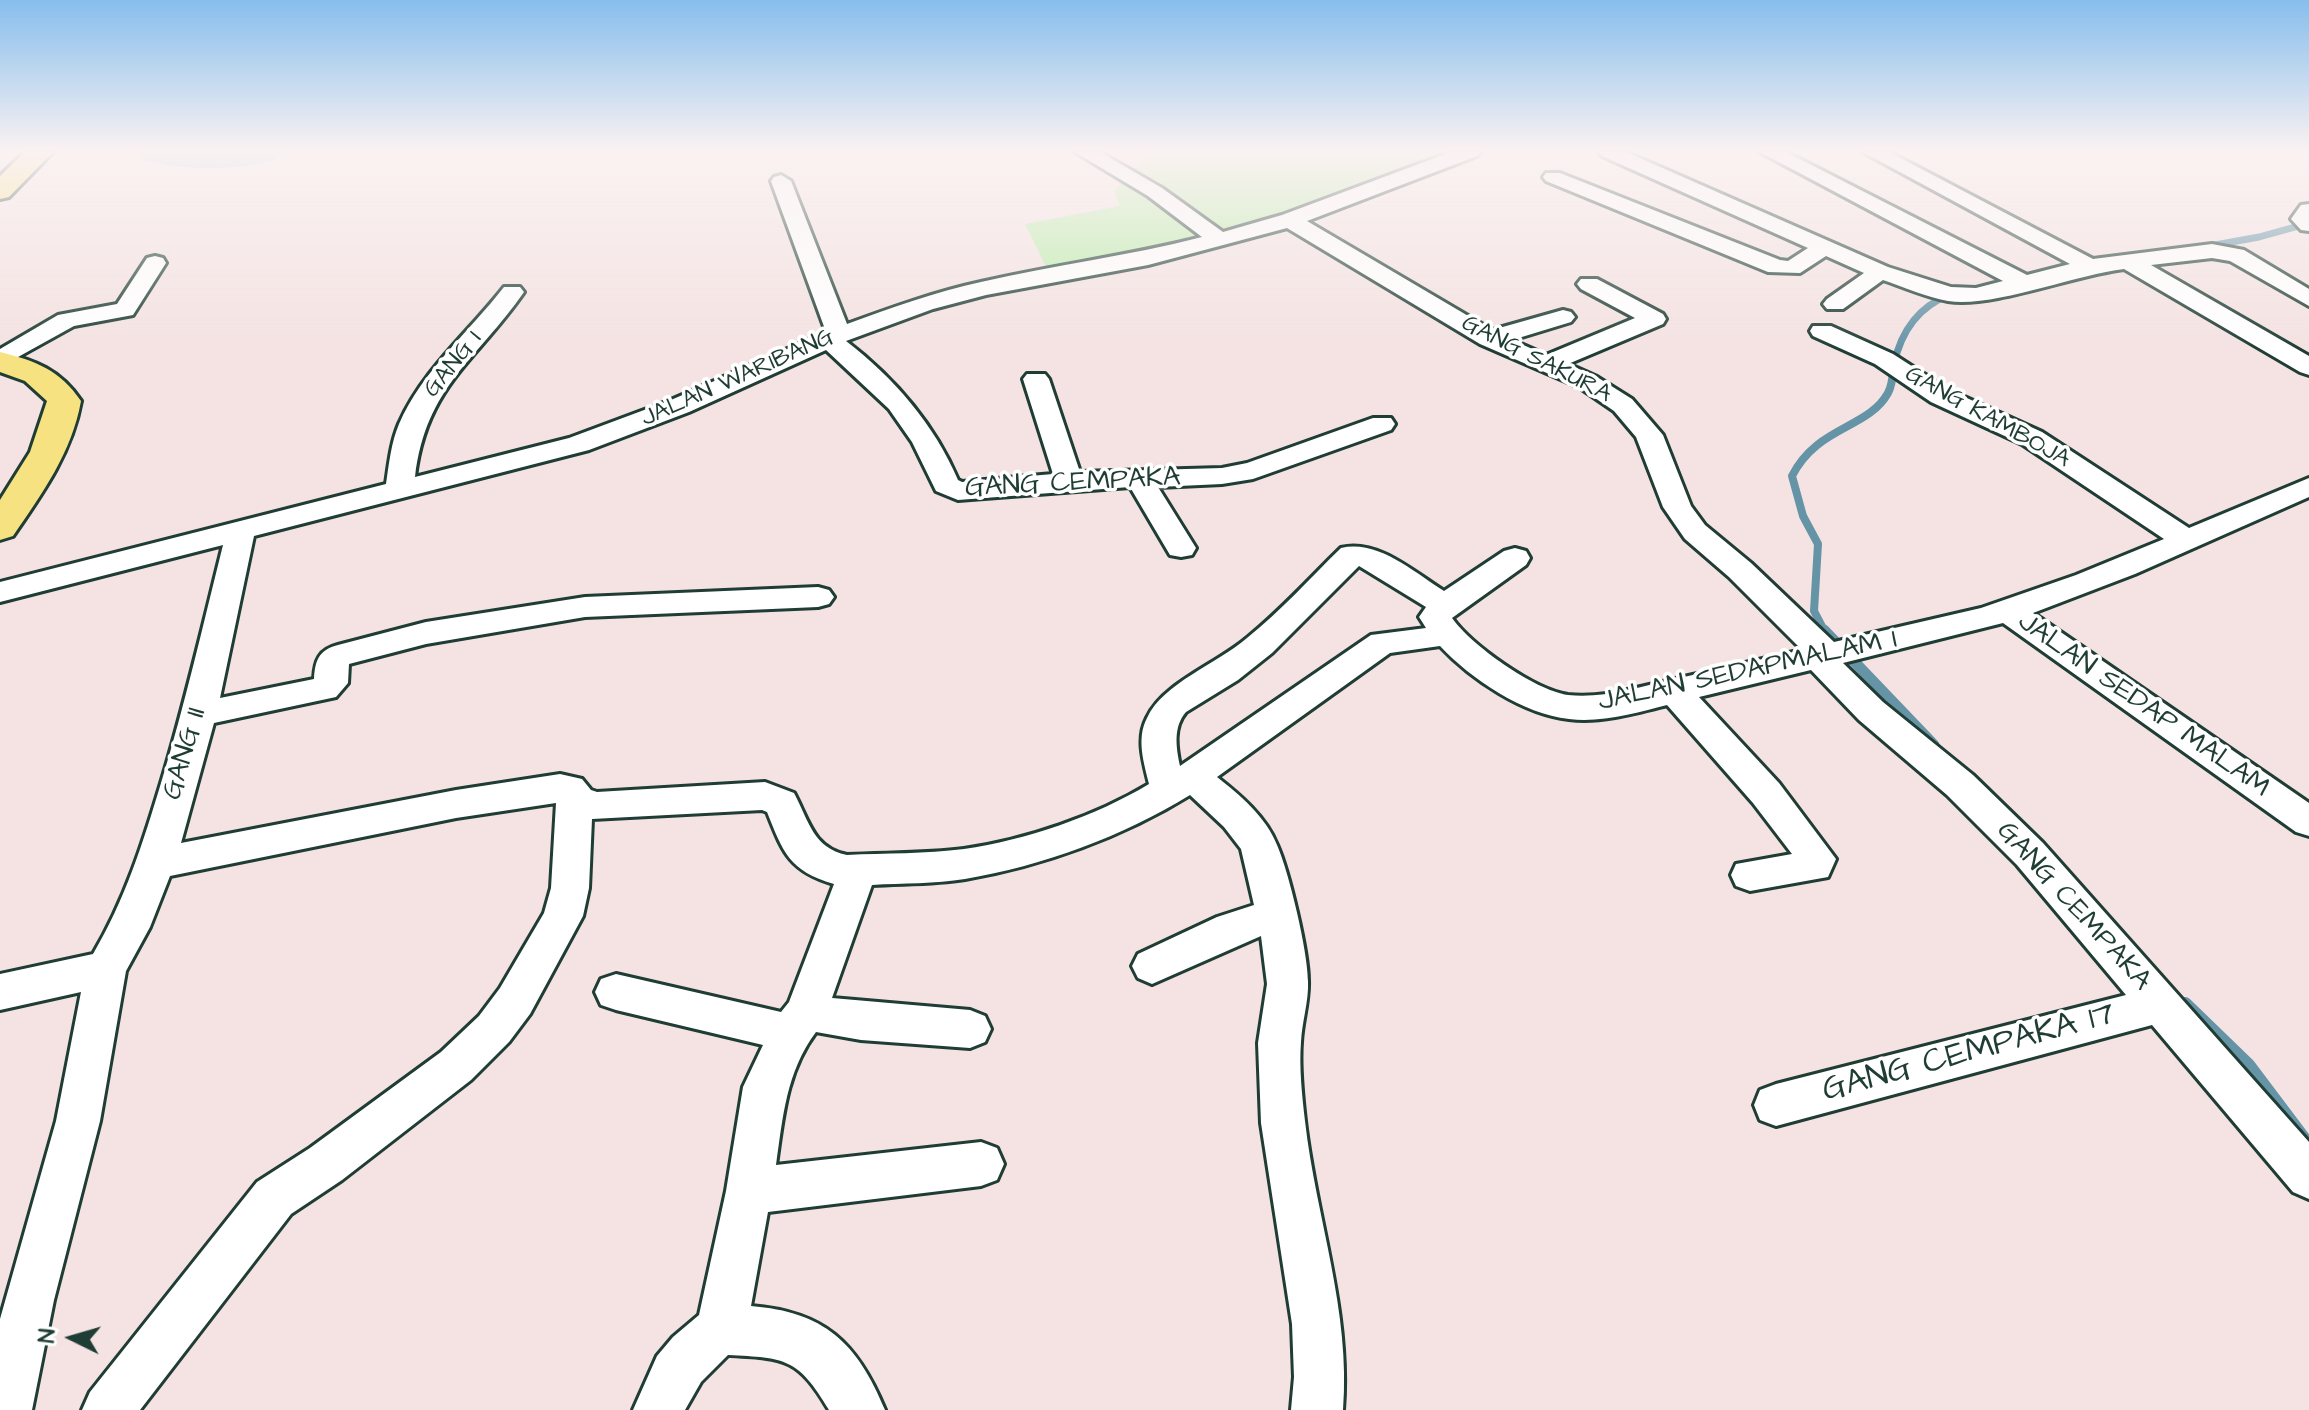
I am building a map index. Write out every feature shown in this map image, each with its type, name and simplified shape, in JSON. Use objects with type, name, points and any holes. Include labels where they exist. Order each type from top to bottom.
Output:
[{"type":"main road","points":[[0,360],[46,378],[64,401],[63,418],[53,441],[0,528]]},
{"type":"street","points":[[794,218],[834,337]]},
{"type":"street","points":[[1190,218],[1220,240]]},
{"type":"street","name":"JALAN WARIBANG","points":[[0,592],[579,444],[680,406],[834,337],[966,292],[1124,263],[1296,218]]},
{"type":"street","points":[[1654,218],[1776,267],[1792,268],[1826,247]]},
{"type":"street","points":[[1759,218],[1880,272],[1956,295],[2086,263],[2212,251],[2228,252],[2309,299]]},
{"type":"street","points":[[1897,218],[2018,280]]},
{"type":"street","points":[[1999,218],[2086,263]]},
{"type":"street","name":"GANG SAKURA","points":[[1290,220],[1489,339],[1588,382],[1623,405],[1649,435],[1677,507],[1695,532],[1834,654]]},
{"type":"street","points":[[2127,261],[2309,367]]},
{"type":"street","points":[[0,360],[67,320],[118,314],[125,310],[155,263]]},
{"type":"street","points":[[1835,304],[1880,272]]},
{"type":"street","points":[[1546,364],[1654,319],[1589,284]]},
{"type":"street","name":"GANG I","points":[[399,492],[408,437],[422,405],[433,387],[512,292]]},
{"type":"street","points":[[1489,339],[1563,317]]},
{"type":"street","name":"GANG KAMBOJA","points":[[1822,331],[1892,365],[1965,409],[2032,438],[2186,540]]},
{"type":"street","name":"GANG CEMPAKA","points":[[834,337],[889,394],[926,440],[946,485],[951,489],[1222,476],[1253,471],[1382,424]]},
{"type":"street","points":[[1036,379],[1069,481]]},
{"type":"street","points":[[1139,479],[1181,548]]},
{"type":"street","name":"JALAN SEDAP MALAM","points":[[2008,611],[2162,552],[2309,487]]},
{"type":"street","name":"GANG II","points":[[6,1410],[29,1300],[78,1121],[106,969],[130,927],[156,863],[199,714],[241,530]]},
{"type":"street","name":"JALAN SEDAPMALAM I","points":[[1181,783],[1158,751],[1158,738],[1168,710],[1265,644],[1295,609],[1352,555],[1365,556],[1445,619],[1483,663],[1546,702],[1585,707],[1674,691],[2008,611]]},
{"type":"street","points":[[156,863],[548,788],[569,789],[574,798],[588,806],[618,807],[765,796],[781,803],[798,849],[810,860],[830,869],[858,871],[936,867],[991,858],[1087,829],[1181,783],[1382,643],[1445,619],[1515,558]]},
{"type":"street","points":[[199,714],[324,689],[331,683],[331,663],[338,656],[473,624],[585,607],[818,597]]},
{"type":"street","name":"JALAN SEDAP MALAM","points":[[2008,611],[2309,822]]},
{"type":"street","name":"GANG CEMPAKA","points":[[1834,654],[1871,711],[1960,785],[2030,854],[2309,1176]]},
{"type":"street","points":[[1674,691],[1766,793],[1817,859],[1815,866],[1806,869],[1750,875]]},
{"type":"street","points":[[1181,783],[1230,808],[1250,830],[1259,846],[1288,974],[1279,1043],[1283,1123],[1317,1324],[1320,1377],[1317,1410]]},
{"type":"street","points":[[108,1410],[274,1198],[399,1110],[456,1066],[494,1029],[515,1001],[563,916],[570,888],[574,798]]},
{"type":"street","points":[[721,1330],[749,1191],[765,1087],[798,1023],[858,871]]},
{"type":"street","points":[[1152,966],[1231,929],[1275,915]]},
{"type":"street","points":[[0,992],[106,969]]},
{"type":"street","points":[[616,992],[798,1023],[861,1021],[970,1029]]},
{"type":"street","name":"GANG CEMPAKA 17","points":[[1776,1105],[2161,1004]]},
{"type":"street","points":[[749,1191],[981,1164]]},
{"type":"street","points":[[659,1410],[677,1370],[690,1354],[721,1330],[769,1332],[803,1340],[819,1351],[859,1410]]},
{"type":"green space","points":[[1058,218],[1283,218],[1128,259],[1048,271],[1025,224]]},
{"type":"waterway","points":[[2204,247],[2259,237],[2309,223]]},
{"type":"waterway","points":[[1894,364],[1901,341],[1912,322],[1928,306],[1949,295]]},
{"type":"waterway","points":[[1825,632],[1814,611],[1818,544],[1803,516],[1792,476],[1815,447],[1879,405],[1890,389],[1894,362]]},
{"type":"waterway","points":[[1824,630],[1934,745]]},
{"type":"waterway","points":[[2185,1004],[2248,1065],[2309,1146]]}]
